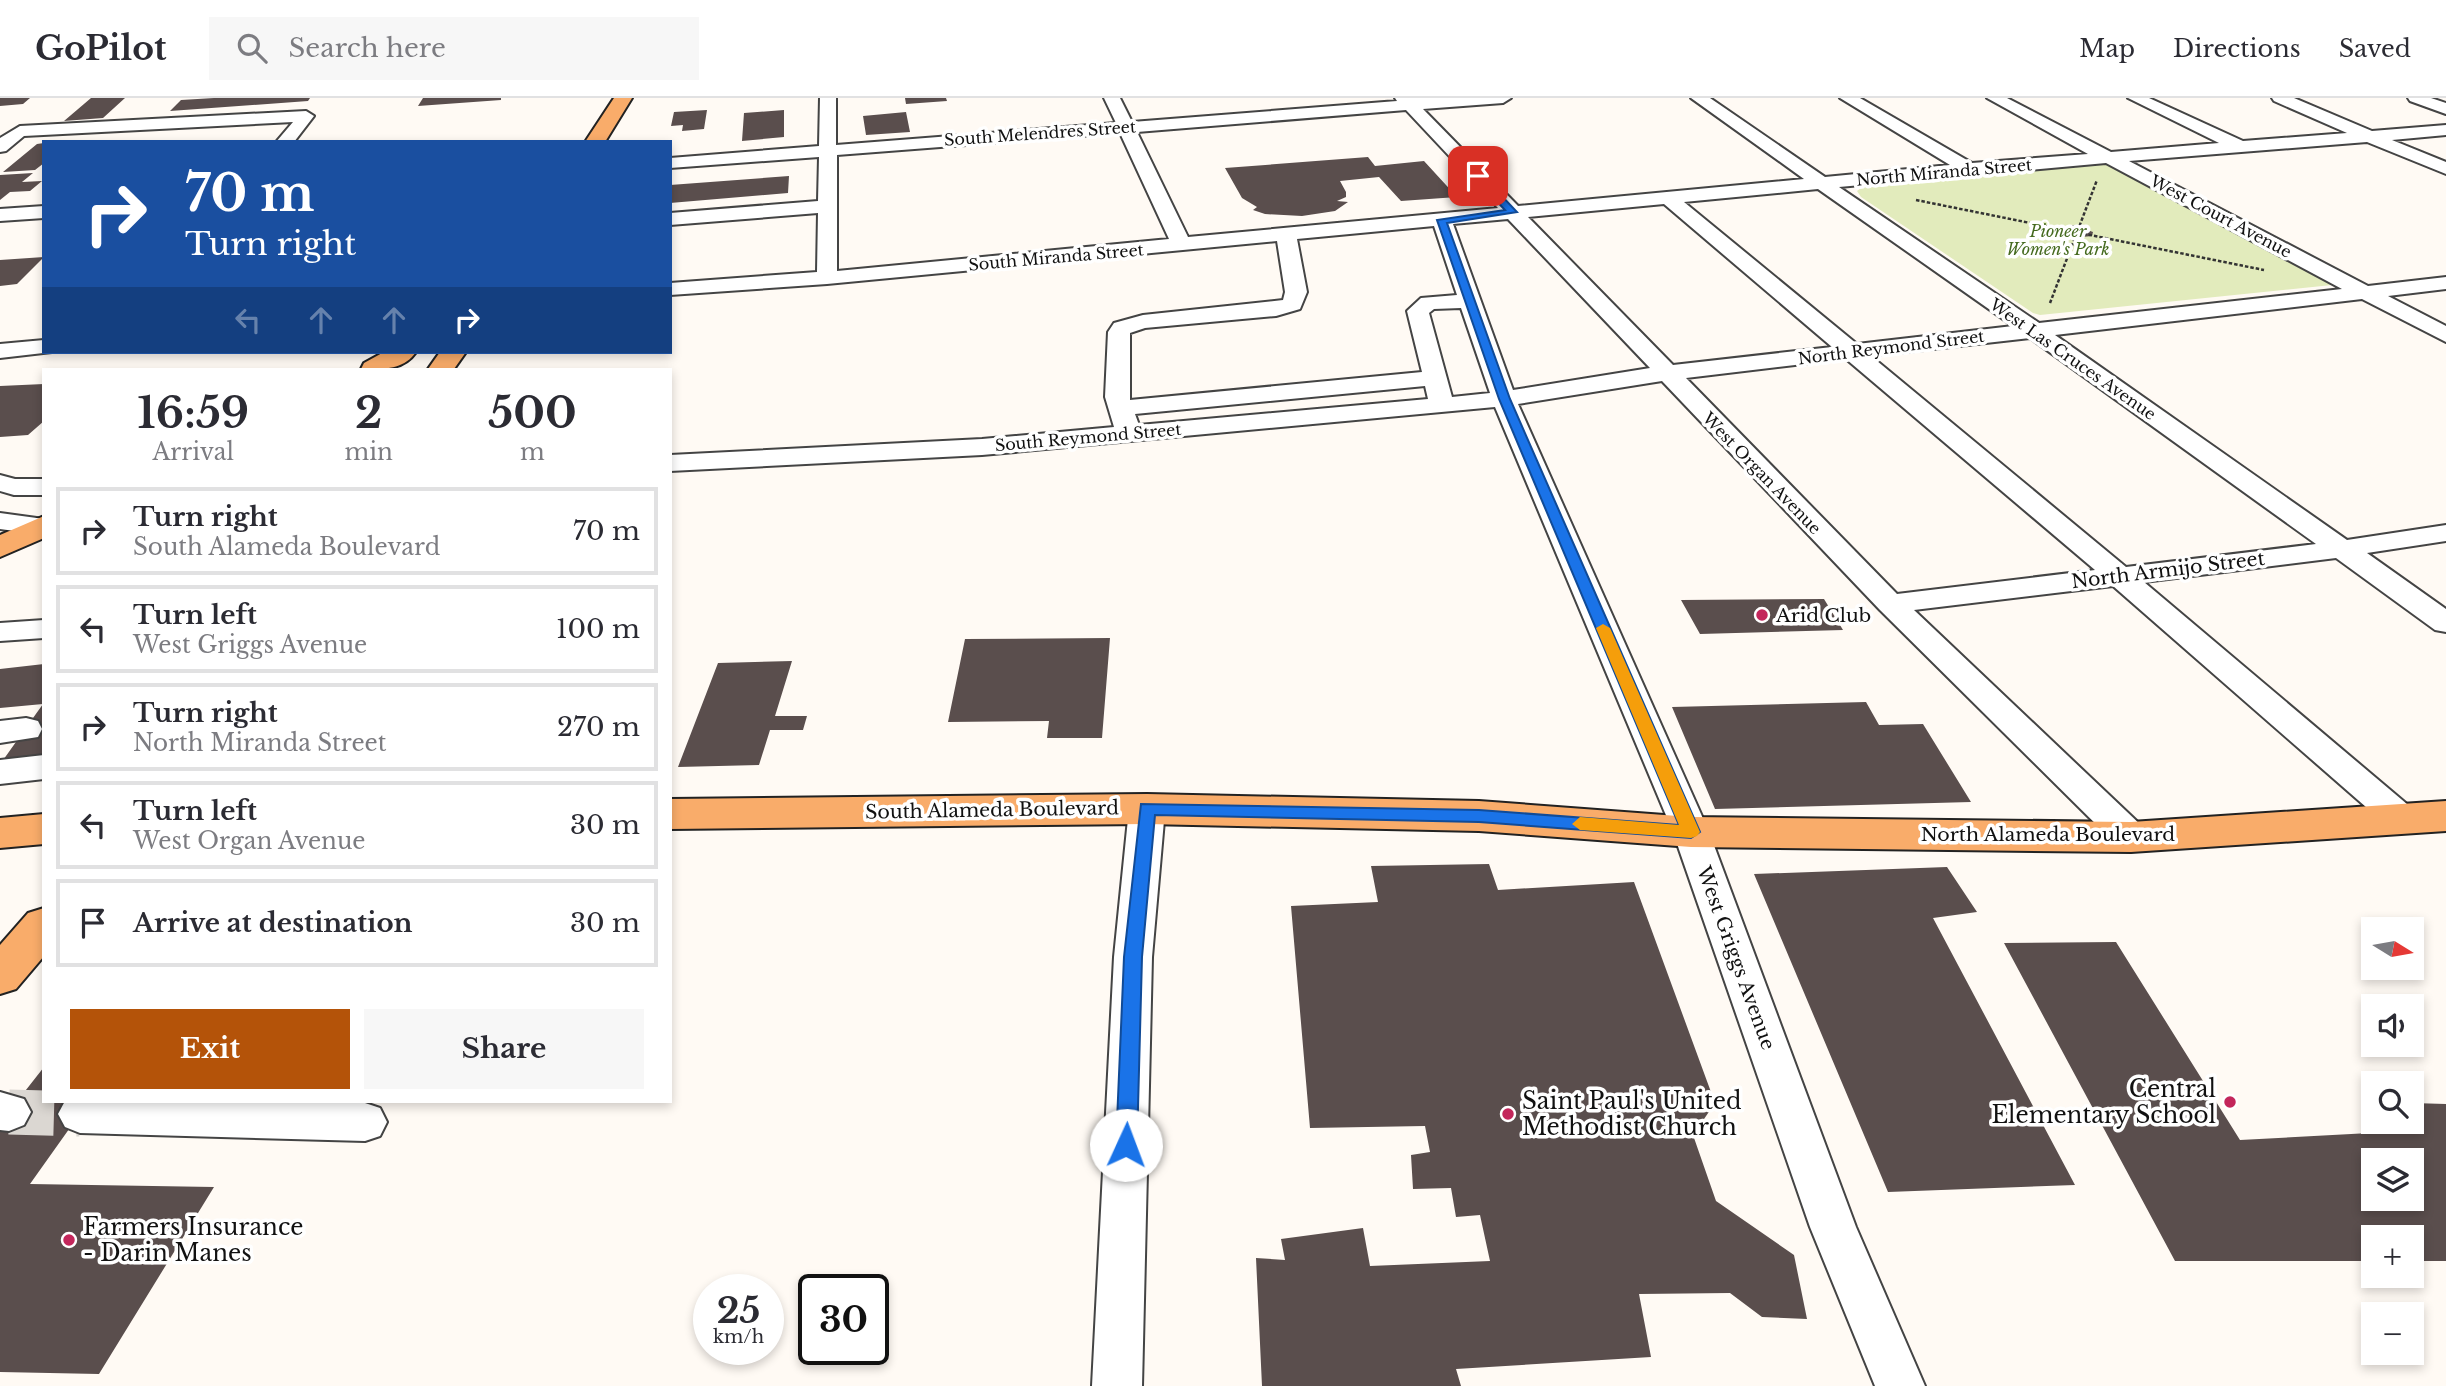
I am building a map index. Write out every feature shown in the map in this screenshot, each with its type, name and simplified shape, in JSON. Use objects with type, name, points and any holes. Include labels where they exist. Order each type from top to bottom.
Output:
[{"type":"main road","points":[[596,140],[623,98]]},
{"type":"main road","points":[[376,368],[400,354]]},
{"type":"main road","points":[[0,547],[42,527]]},
{"type":"main road","name":"South Alameda Boulevard","points":[[672,814],[1147,808],[1479,816],[1691,832]]},
{"type":"main road","name":"North Alameda Boulevard","points":[[1691,832],[2131,837],[2446,816]]},
{"type":"main road","points":[[0,833],[42,829]]},
{"type":"main road","points":[[0,976],[42,927]]},
{"type":"street","points":[[827,278],[828,98]]},
{"type":"street","points":[[1112,98],[1182,245]]},
{"type":"street","name":"South Melendres Street","points":[[672,163],[1407,102],[1503,98]]},
{"type":"street","name":"West Las Cruces Avenue","points":[[1699,98],[2035,331],[2446,622]]},
{"type":"street","points":[[1848,98],[1969,169]]},
{"type":"street","name":"West Court Avenue","points":[[1995,98],[2107,164],[2446,335]]},
{"type":"street","points":[[2136,98],[2241,147]]},
{"type":"street","points":[[2280,98],[2446,169]]},
{"type":"street","points":[[2416,98],[2446,109]]},
{"type":"street","name":"West Organ Avenue","points":[[1407,102],[1890,604],[2131,837]]},
{"type":"street","points":[[0,132],[306,116],[287,140]]},
{"type":"street","name":"North Miranda Street","points":[[1442,220],[1969,169],[2107,164],[2241,147],[2446,130]]},
{"type":"street","points":[[0,147],[20,131]]},
{"type":"street","points":[[1667,197],[2119,576],[2402,819]]},
{"type":"street","points":[[672,219],[828,206]]},
{"type":"street","points":[[0,215],[42,212]]},
{"type":"street","name":"South Miranda Street","points":[[672,289],[827,278],[1442,220]]},
{"type":"street","name":"West Griggs Avenue","points":[[1442,220],[1504,399],[1691,832],[1833,1227],[1900,1386]]},
{"type":"street","points":[[1129,434],[1117,397],[1118,338],[1122,328],[1143,322],[1284,308],[1292,303],[1296,292],[1286,235]]},
{"type":"street","name":"North Reymond Street","points":[[1504,399],[1666,373],[2446,283]]},
{"type":"street","points":[[1442,405],[1418,311],[1429,303],[1470,301]]},
{"type":"street","points":[[0,351],[42,347]]},
{"type":"street","points":[[1120,408],[1436,378]]},
{"type":"street","name":"South Reymond Street","points":[[672,463],[982,447],[1504,399]]},
{"type":"street","points":[[0,483],[14,487],[42,487]]},
{"type":"street","points":[[0,522],[42,527]]},
{"type":"street","name":"North Armijo Street","points":[[1890,604],[2341,549],[2446,533]]},
{"type":"street","points":[[0,632],[42,629]]},
{"type":"street","points":[[0,772],[42,768]]},
{"type":"street","points":[[1117,1386],[1133,957],[1147,808]]},
{"type":"street","points":[[80,1114],[365,1122]]},
{"type":"path","points":[[2048,310],[2077,231],[2107,164]]},
{"type":"path","points":[[1909,199],[2276,272]]},
{"type":"green space","name":"Pioneer Women's Park","points":[[2089,164],[2107,165],[2332,285],[2040,315],[2033,313],[1861,197],[1857,191],[1865,185]]},
{"type":"building","points":[[0,98],[30,98],[23,104],[0,106]]},
{"type":"building","points":[[91,98],[125,98],[103,118],[64,121]]},
{"type":"building","points":[[310,98],[308,101],[170,111],[181,100]]},
{"type":"building","points":[[423,98],[501,98],[501,100],[418,106]]},
{"type":"building","points":[[905,98],[946,98],[947,101],[906,104]]},
{"type":"building","points":[[707,110],[704,129],[682,131],[683,125],[671,126],[674,112]]},
{"type":"building","points":[[784,110],[784,137],[742,141],[744,113]]},
{"type":"building","points":[[906,112],[910,132],[866,135],[863,116]]},
{"type":"building","points":[[42,143],[42,165],[35,170],[3,172],[37,144]]},
{"type":"building","points":[[1368,157],[1375,166],[1424,161],[1457,197],[1401,201],[1379,177],[1340,181],[1346,197],[1337,201],[1348,202],[1335,211],[1302,216],[1265,214],[1253,210],[1257,207],[1242,198],[1225,168]]},
{"type":"building","points":[[33,173],[22,182],[42,181],[30,191],[10,192],[0,200],[0,175]]},
{"type":"building","points":[[789,176],[788,193],[672,203],[672,185]]},
{"type":"building","points":[[2073,225],[2093,232],[2092,236],[2082,237],[2062,230],[2063,227]]},
{"type":"building","points":[[42,257],[17,284],[0,286],[0,260]]},
{"type":"building","points":[[42,384],[42,423],[28,435],[0,437],[0,386]]},
{"type":"building","name":"Arid Club","points":[[1824,599],[1843,630],[1700,634],[1681,600]]},
{"type":"building","points":[[1110,638],[1102,738],[1047,738],[1049,721],[948,722],[965,639]]},
{"type":"building","points":[[792,661],[775,716],[807,716],[803,730],[770,730],[759,765],[678,767],[718,663]]},
{"type":"building","points":[[42,664],[42,704],[0,708],[0,669]]},
{"type":"building","points":[[1866,702],[1879,725],[1923,724],[1971,802],[1715,809],[1672,707]]},
{"type":"building","points":[[42,705],[42,758],[1,763]]},
{"type":"building","name":"Saint Paul's United Methodist Church","points":[[1489,864],[1498,890],[1634,882],[1715,1103],[1693,1135],[1716,1201],[1794,1255],[1807,1319],[1762,1317],[1730,1293],[1639,1294],[1651,1357],[1456,1369],[1461,1386],[1262,1386],[1256,1258],[1285,1260],[1281,1239],[1363,1228],[1370,1266],[1490,1261],[1480,1215],[1456,1217],[1451,1188],[1413,1189],[1411,1155],[1430,1152],[1425,1126],[1310,1128],[1291,906],[1378,902],[1371,866]]},
{"type":"building","points":[[1947,867],[1977,912],[1933,918],[2075,1185],[1888,1192],[1754,874]]},
{"type":"building","points":[[2116,942],[2240,1140],[2361,1133],[2424,1134],[2424,1103],[2446,1104],[2446,1261],[2424,1261],[2424,1225],[2361,1225],[2361,1261],[2175,1261],[2004,943]]},
{"type":"building","points":[[42,1070],[42,1103],[88,1103],[30,1184],[214,1187],[99,1374],[0,1372],[0,1123]]},
{"type":"tunnel","points":[[9,1112],[80,1114]]},
{"type":"slow traffic","points":[[1580,824],[1691,832],[1603,628]]},
{"type":"place","name":"Arid Club","points":[[1762,615]]},
{"type":"place","name":"Central Elementary School","points":[[2230,1102]]},
{"type":"place","name":"Saint Paul's United Methodist Church","points":[[1508,1114]]},
{"type":"place","name":"Farmers Insurance - Darin Manes","points":[[69,1240]]},
{"type":"route","points":[[1126,1145],[1133,957],[1147,808],[1479,816],[1691,832],[1504,399],[1442,220],[1512,212],[1478,176]]}]
